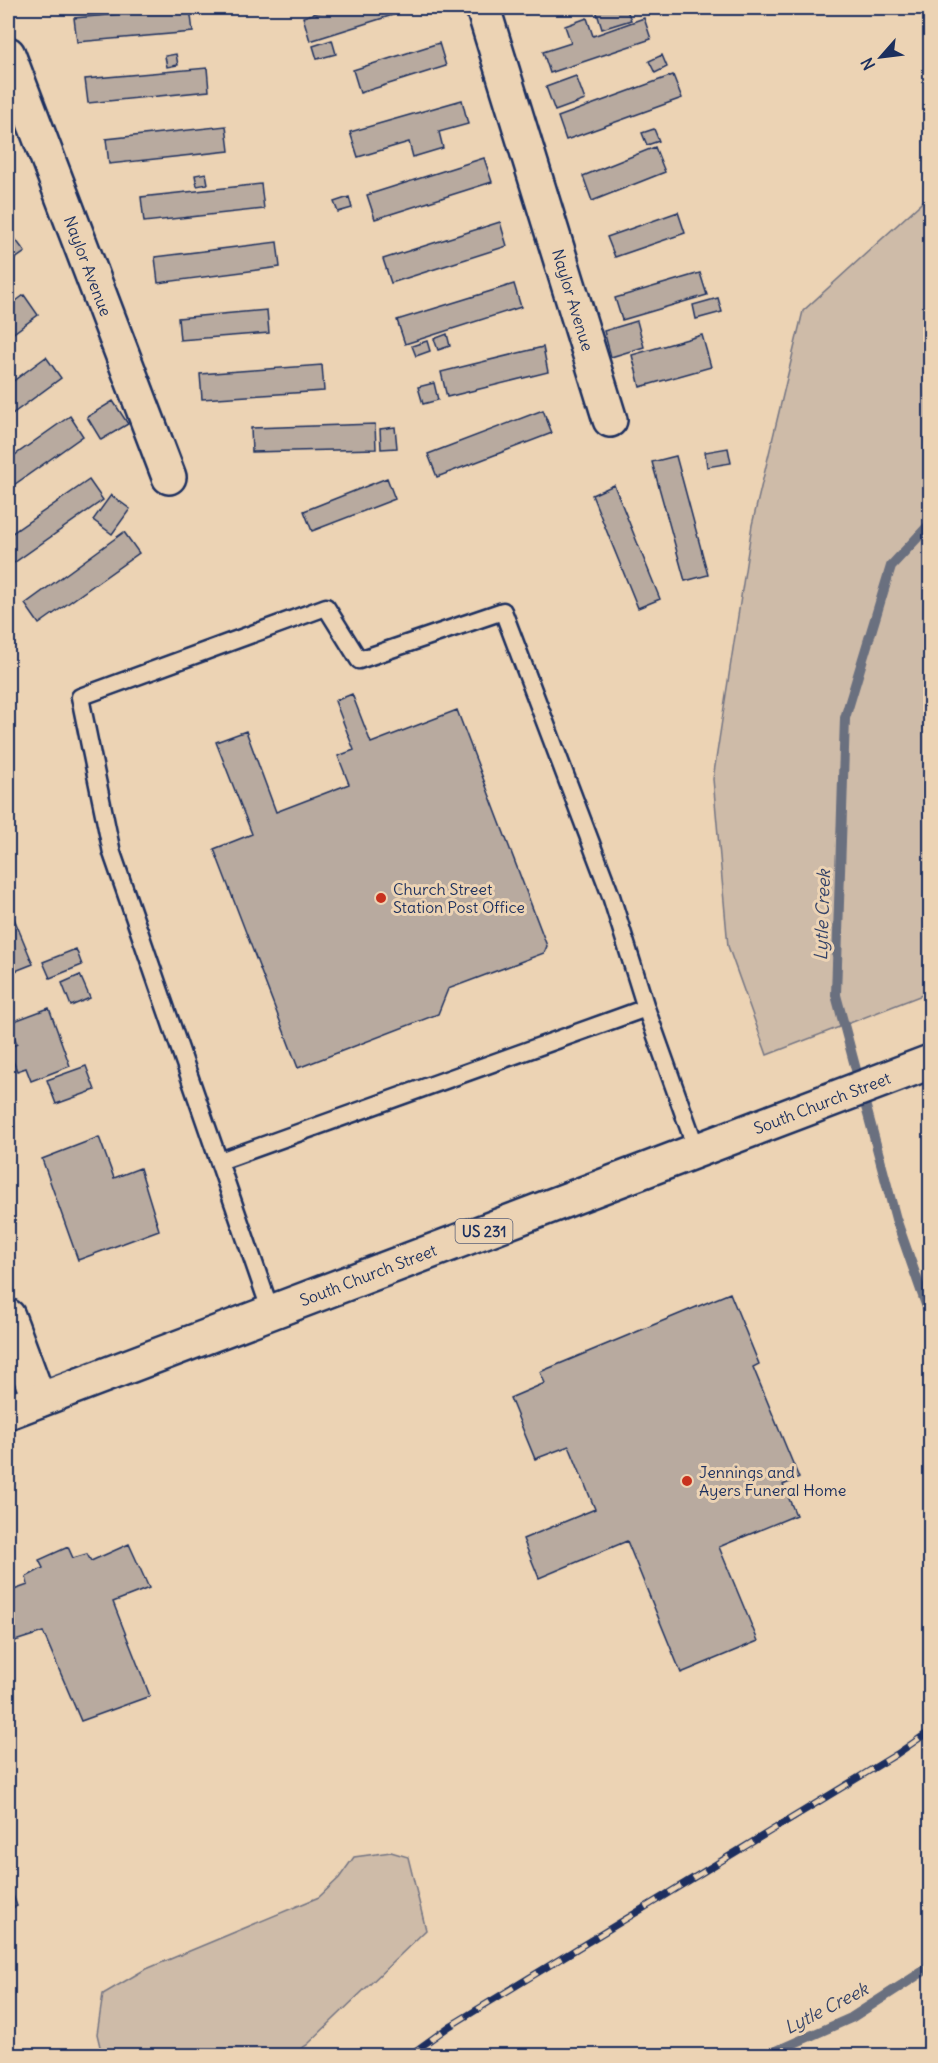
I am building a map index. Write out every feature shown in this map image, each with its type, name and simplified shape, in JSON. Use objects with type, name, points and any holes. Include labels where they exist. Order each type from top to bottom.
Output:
[{"type":"main road","name":"Naylor Avenue","points":[[483,8],[610,420]]},
{"type":"main road","name":"Naylor Avenue","points":[[8,54],[169,477]]},
{"type":"main road","name":"South Church Street","points":[[8,1412],[930,1062]]},
{"type":"main road","points":[[8,1316],[39,1400]]},
{"type":"lane","points":[[271,1312],[112,853],[80,698],[326,607],[360,660],[503,611],[611,896],[646,1008],[697,1151]]},
{"type":"lane","points":[[220,1161],[646,1008]]},
{"type":"shaded area","points":[[930,195],[930,992],[767,1055],[728,946],[713,779],[752,525],[803,311]]},
{"type":"shaded area","points":[[391,1852],[408,1857],[426,1930],[307,2045],[291,2055],[102,2055],[97,2034],[103,1994],[144,1970],[319,1897],[339,1878],[354,1857]]},
{"type":"building","points":[[190,8],[193,32],[77,42],[74,18]]},
{"type":"building","points":[[332,8],[415,8],[310,41],[303,17]]},
{"type":"building","points":[[520,8],[545,8],[523,15]]},
{"type":"building","points":[[626,8],[631,20],[602,29],[596,10]]},
{"type":"building","points":[[587,18],[593,36],[644,18],[651,39],[550,73],[543,52],[571,43],[565,26]]},
{"type":"building","points":[[332,40],[336,54],[317,59],[313,46]]},
{"type":"building","points":[[439,43],[446,66],[360,93],[353,70]]},
{"type":"building","points":[[176,54],[178,65],[167,67],[165,56]]},
{"type":"building","points":[[662,55],[667,67],[655,73],[649,61]]},
{"type":"building","points":[[207,68],[209,91],[88,103],[85,79]]},
{"type":"building","points":[[673,75],[682,98],[566,140],[558,117]]},
{"type":"building","points":[[576,76],[585,100],[555,111],[546,87]]},
{"type":"building","points":[[462,100],[468,124],[439,132],[443,148],[413,157],[409,142],[358,157],[350,132]]},
{"type":"building","points":[[226,126],[229,151],[109,164],[106,139]]},
{"type":"building","points":[[654,129],[659,141],[647,145],[642,133]]},
{"type":"building","points":[[655,147],[665,172],[592,201],[583,176]]},
{"type":"building","points":[[484,158],[492,182],[375,219],[367,195]]},
{"type":"building","points":[[206,173],[208,184],[197,186],[195,175]]},
{"type":"building","points":[[261,184],[264,209],[144,222],[141,197]]},
{"type":"building","points":[[349,197],[352,208],[338,212],[334,202]]},
{"type":"building","points":[[678,212],[685,233],[615,257],[607,237]]},
{"type":"building","points":[[500,222],[507,246],[391,283],[383,259]]},
{"type":"building","points":[[10,232],[25,252],[8,264],[8,234]]},
{"type":"building","points":[[277,242],[280,267],[158,283],[155,257]]},
{"type":"building","points":[[700,273],[707,295],[622,320],[615,298]]},
{"type":"building","points":[[514,284],[521,307],[405,344],[397,320]]},
{"type":"building","points":[[24,295],[38,315],[8,337],[8,307]]},
{"type":"building","points":[[718,298],[722,312],[696,319],[693,305]]},
{"type":"building","points":[[267,310],[269,333],[180,340],[178,318]]},
{"type":"building","points":[[637,321],[644,347],[611,357],[604,331]]},
{"type":"building","points":[[447,334],[450,346],[438,350],[434,339]]},
{"type":"building","points":[[702,335],[711,367],[640,387],[632,355]]},
{"type":"building","points":[[427,341],[430,351],[416,356],[412,346]]},
{"type":"building","points":[[543,347],[548,372],[447,397],[441,372]]},
{"type":"building","points":[[46,357],[61,378],[8,417],[8,385]]},
{"type":"building","points":[[322,365],[324,391],[202,399],[200,374]]},
{"type":"building","points":[[434,383],[438,400],[423,404],[418,387]]},
{"type":"building","points":[[113,401],[128,424],[101,440],[87,417]]},
{"type":"building","points":[[543,410],[552,433],[437,477],[428,454]]},
{"type":"building","points":[[70,416],[83,436],[8,489],[8,460]]},
{"type":"building","points":[[375,424],[376,449],[252,452],[251,428]]},
{"type":"building","points":[[395,427],[397,448],[381,449],[380,429]]},
{"type":"building","points":[[728,448],[731,463],[707,467],[705,452]]},
{"type":"building","points":[[676,456],[708,575],[685,581],[652,462]]},
{"type":"building","points":[[387,478],[395,499],[312,531],[304,511]]},
{"type":"building","points":[[89,480],[103,500],[8,567],[8,536]]},
{"type":"building","points":[[614,485],[660,599],[638,608],[592,495]]},
{"type":"building","points":[[111,495],[130,509],[112,534],[93,520]]},
{"type":"building","points":[[124,532],[139,553],[39,624],[25,604]]},
{"type":"building","name":"Church Street Station Post Office","points":[[352,694],[371,743],[457,710],[547,946],[544,953],[448,989],[438,1014],[298,1068],[214,849],[252,834],[216,742],[246,731],[276,812],[349,784],[338,756],[354,750],[335,701]]},
{"type":"building","points":[[8,904],[33,964],[8,974]]},
{"type":"building","points":[[76,949],[82,965],[50,978],[43,962]]},
{"type":"building","points":[[80,975],[90,998],[71,1006],[62,983]]},
{"type":"building","points":[[49,1008],[70,1066],[31,1081],[26,1068],[17,1071],[8,1048],[17,1044],[9,1023]]},
{"type":"building","points":[[86,1066],[95,1090],[56,1104],[47,1080]]},
{"type":"building","points":[[99,1137],[114,1178],[140,1168],[159,1230],[78,1260],[42,1159]]},
{"type":"building","name":"Jennings and Ayers Funeral Home","points":[[730,1293],[759,1364],[753,1367],[799,1478],[783,1485],[796,1515],[719,1547],[758,1641],[681,1673],[627,1541],[539,1578],[523,1539],[595,1509],[569,1446],[535,1459],[510,1398],[545,1383],[540,1372]]},
{"type":"building","points":[[129,1544],[149,1588],[113,1602],[150,1696],[81,1721],[43,1632],[9,1643],[8,1592],[28,1585],[26,1577],[43,1568],[39,1560],[68,1547],[73,1558],[87,1554],[91,1561]]},
{"type":"building","points":[[8,1881],[17,1906],[8,1910]]},
{"type":"waterway","name":"Lytle Creek","points":[[930,524],[891,566],[845,718],[836,995],[896,1219],[930,1316]]},
{"type":"waterway","name":"Lytle Creek","points":[[765,2056],[851,2018],[930,1967]]},
{"type":"railway","points":[[408,2056],[450,2026],[897,1754],[930,1731]]},
{"type":"place","name":"Church Street Station Post Office","points":[[381,898]]},
{"type":"place","name":"Jennings and Ayers Funeral Home","points":[[687,1481]]}]
